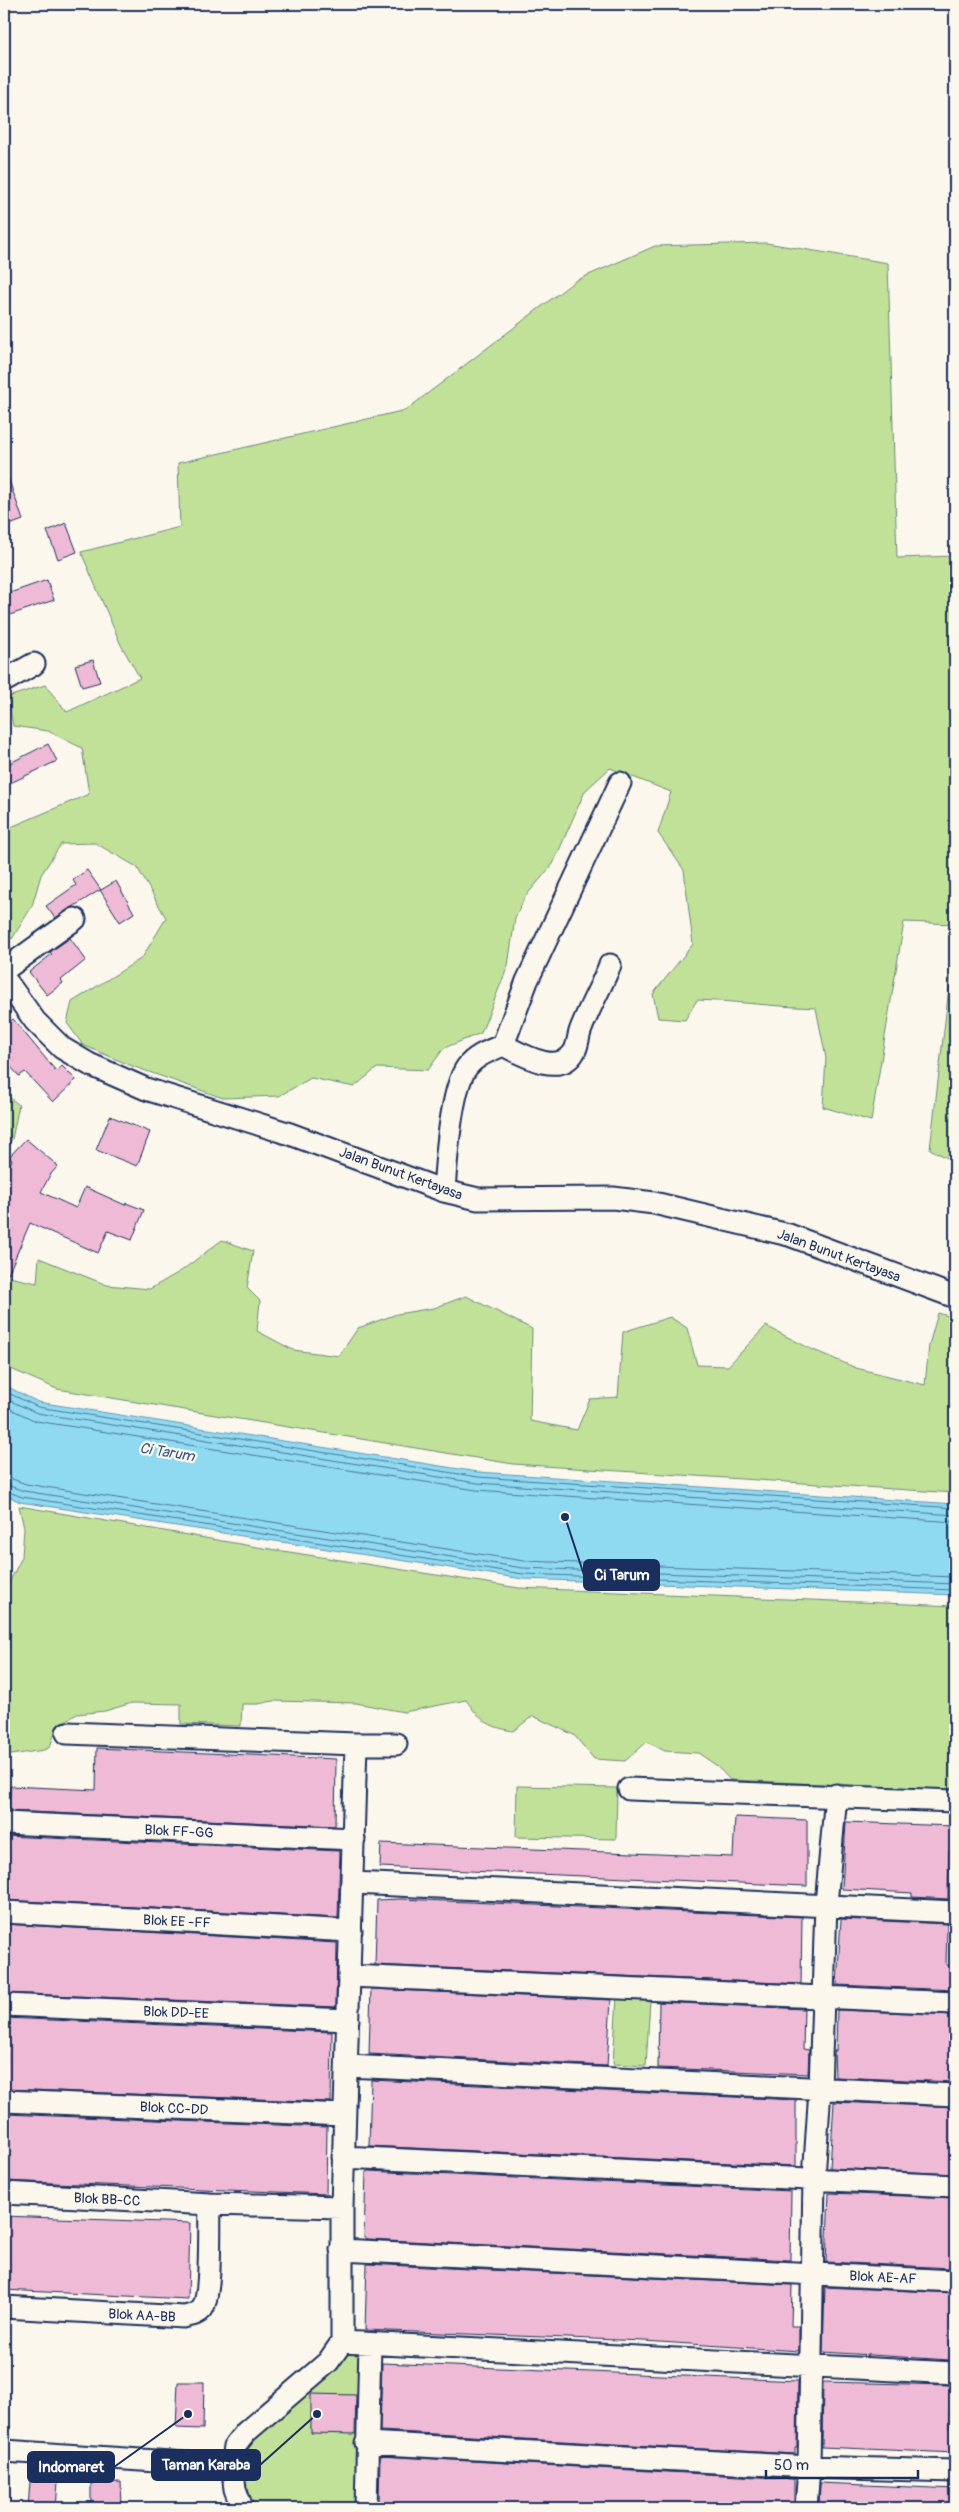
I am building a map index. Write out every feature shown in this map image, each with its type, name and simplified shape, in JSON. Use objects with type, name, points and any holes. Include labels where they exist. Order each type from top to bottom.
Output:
[{"type":"street","points":[[4,681],[34,664]]},
{"type":"street","points":[[503,1046],[527,981],[620,784]]},
{"type":"street","points":[[4,970],[75,919]]},
{"type":"street","points":[[444,1191],[448,1152],[460,1080],[467,1066],[478,1056],[503,1046],[538,1062],[556,1062],[567,1059],[574,1052],[581,1029],[610,965]]},
{"type":"street","name":"Jalan Bunut Kertayasa","points":[[4,978],[35,1021],[62,1048],[89,1064],[146,1089],[290,1134],[444,1191],[478,1199],[613,1198],[654,1203],[790,1234],[955,1298]]},
{"type":"street","points":[[67,1733],[396,1744]]},
{"type":"street","points":[[242,2508],[235,2489],[232,2466],[235,2446],[246,2432],[323,2366],[342,2342],[343,2157],[356,1744]]},
{"type":"street","points":[[629,1789],[836,1795],[955,1801]]},
{"type":"street","points":[[806,2508],[809,2467],[814,2178],[820,2089],[826,1904],[836,1795]]},
{"type":"street","name":"Blok FF-GG","points":[[4,1823],[354,1839]]},
{"type":"street","points":[[353,1883],[826,1904],[955,1912]]},
{"type":"street","name":"Blok EE -FF","points":[[4,1912],[351,1931]]},
{"type":"street","points":[[350,1976],[955,2003]]},
{"type":"street","name":"Blok DD-EE","points":[[4,2005],[348,2020]]},
{"type":"street","points":[[347,2066],[955,2095]]},
{"type":"street","name":"Blok CC-DD","points":[[4,2100],[344,2115]]},
{"type":"street","points":[[343,2157],[955,2186]]},
{"type":"street","name":"Blok BB-CC","points":[[4,2194],[210,2204],[342,2207]]},
{"type":"street","name":"Blok AA-BB","points":[[4,2308],[184,2317],[197,2314],[204,2308],[208,2289],[210,2204]]},
{"type":"street","name":"Blok AE-AF","points":[[341,2250],[955,2281]]},
{"type":"street","points":[[342,2342],[955,2373]]},
{"type":"street","points":[[370,2344],[366,2443],[366,2508],[373,2508]]},
{"type":"street","points":[[366,2443],[809,2467],[955,2471]]},
{"type":"street","points":[[4,2451],[232,2466]]},
{"type":"green space","points":[[766,243],[888,263],[897,558],[955,556],[955,924],[904,922],[871,1121],[823,1107],[826,1058],[816,1008],[697,1000],[685,1020],[658,1018],[653,994],[693,944],[684,870],[658,833],[671,792],[610,768],[585,791],[553,864],[525,897],[515,918],[508,966],[481,1033],[444,1048],[428,1070],[377,1068],[354,1087],[311,1078],[279,1096],[223,1098],[132,1066],[83,1045],[67,1023],[72,1002],[142,958],[166,918],[137,867],[95,843],[61,844],[41,875],[32,906],[12,939],[4,928],[4,830],[89,794],[82,748],[48,731],[13,726],[8,697],[45,685],[67,712],[140,678],[121,645],[81,552],[180,527],[178,463],[406,410],[575,281],[655,246]]},
{"type":"green space","points":[[955,937],[955,1162],[930,1149]]},
{"type":"green space","points":[[4,1093],[19,1105],[12,1139],[4,1152]]},
{"type":"green space","points":[[222,1240],[253,1251],[247,1288],[260,1301],[257,1331],[293,1350],[339,1356],[358,1328],[397,1314],[434,1308],[466,1296],[532,1329],[530,1421],[577,1430],[590,1399],[618,1397],[623,1332],[670,1317],[687,1328],[697,1365],[728,1366],[766,1326],[809,1348],[856,1368],[925,1385],[929,1345],[938,1313],[955,1318],[955,1493],[513,1464],[57,1389],[4,1366],[4,1276],[37,1283],[39,1258],[107,1285],[150,1289],[181,1271]]},
{"type":"green space","points":[[19,1506],[257,1547],[519,1588],[955,1606],[955,1790],[730,1780],[716,1765],[698,1753],[665,1751],[647,1742],[625,1761],[594,1759],[574,1735],[533,1716],[513,1731],[504,1729],[491,1725],[480,1718],[466,1700],[404,1712],[356,1703],[273,1701],[258,1704],[242,1704],[241,1726],[181,1724],[181,1704],[132,1703],[105,1711],[77,1714],[57,1726],[50,1747],[44,1750],[4,1756],[4,1593],[22,1557],[24,1528]]},
{"type":"green space","points":[[517,1786],[617,1788],[616,1839],[516,1837]]},
{"type":"green space","points":[[617,1997],[650,2000],[646,2066],[613,2064]]},
{"type":"green space","points":[[370,2344],[366,2508],[242,2508],[235,2446],[336,2353]]},
{"type":"water","points":[[4,1385],[38,1402],[478,1472],[955,1504],[955,1595],[523,1579],[20,1502],[4,1494]]},
{"type":"building","points":[[4,472],[6,472],[23,520],[4,527]]},
{"type":"building","points":[[66,523],[77,552],[58,559],[47,531]]},
{"type":"building","points":[[47,580],[54,600],[4,617],[4,595]]},
{"type":"building","points":[[93,660],[100,682],[82,687],[75,665]]},
{"type":"building","points":[[48,744],[57,761],[4,786],[4,766]]},
{"type":"building","points":[[87,870],[101,890],[116,881],[134,913],[120,922],[100,890],[55,918],[46,906],[76,885],[73,880]]},
{"type":"building","points":[[70,938],[86,960],[61,980],[63,983],[47,995],[29,972],[52,954],[50,952]]},
{"type":"building","points":[[13,1019],[56,1071],[62,1066],[76,1080],[53,1102],[25,1072],[19,1076],[4,1059],[4,1026]]},
{"type":"building","points":[[110,1116],[150,1132],[137,1166],[96,1150]]},
{"type":"building","points":[[26,1139],[58,1166],[50,1175],[41,1192],[76,1208],[85,1187],[125,1205],[126,1203],[144,1210],[132,1240],[108,1231],[98,1253],[30,1223],[4,1284],[4,1176],[12,1160],[9,1157]]},
{"type":"building","points":[[97,1748],[336,1759],[335,1826],[9,1811],[10,1786],[96,1790]]},
{"type":"building","points":[[735,1817],[807,1820],[807,1886],[380,1867],[381,1843],[733,1857]]},
{"type":"building","points":[[846,1822],[953,1826],[952,1851],[949,1851],[948,1899],[912,1897],[912,1893],[842,1889]]},
{"type":"building","points":[[4,1836],[340,1851],[338,1918],[4,1900]]},
{"type":"building","points":[[401,1899],[802,1917],[801,1984],[375,1965],[377,1900]]},
{"type":"building","points":[[841,1919],[947,1924],[946,1965],[955,1966],[955,1990],[837,1985]]},
{"type":"building","points":[[4,1924],[337,1943],[336,2007],[4,1993]]},
{"type":"building","points":[[371,1989],[611,2000],[607,2066],[369,2054]]},
{"type":"building","points":[[659,2002],[804,2009],[803,2049],[809,2050],[808,2074],[658,2068]]},
{"type":"building","points":[[837,2010],[955,2015],[955,2082],[835,2077],[834,2051],[836,2051]]},
{"type":"building","points":[[4,2018],[332,2032],[331,2102],[6,2089],[7,2054],[4,2054]]},
{"type":"building","points":[[371,2080],[796,2100],[796,2166],[369,2146]]},
{"type":"building","points":[[834,2102],[955,2107],[955,2174],[830,2168]]},
{"type":"building","points":[[5,2114],[327,2127],[326,2194],[4,2181]]},
{"type":"building","points":[[366,2172],[791,2191],[790,2260],[368,2239],[364,2237]]},
{"type":"building","points":[[829,2193],[955,2198],[952,2268],[826,2262]]},
{"type":"building","points":[[4,2216],[190,2223],[188,2299],[4,2290]]},
{"type":"building","points":[[367,2264],[792,2285],[791,2326],[799,2326],[799,2351],[644,2341],[365,2330]]},
{"type":"building","points":[[825,2287],[954,2293],[954,2314],[951,2314],[950,2360],[823,2352]]},
{"type":"building","points":[[382,2363],[798,2381],[797,2448],[795,2448],[795,2454],[380,2431]]},
{"type":"building","points":[[178,2382],[204,2382],[203,2429],[176,2428]]},
{"type":"building","points":[[823,2382],[950,2385],[949,2428],[955,2428],[955,2453],[822,2447]]},
{"type":"building","points":[[311,2394],[356,2395],[355,2434],[311,2433]]},
{"type":"building","points":[[380,2456],[794,2479],[794,2507],[474,2508],[379,2504]]},
{"type":"building","points":[[31,2468],[59,2469],[56,2508],[28,2508]]},
{"type":"building","points":[[121,2482],[122,2508],[91,2508],[91,2483]]},
{"type":"building","points":[[820,2483],[955,2489],[955,2508],[819,2508]]},
{"type":"place","name":"Ci Tarum","points":[[565,1517]]},
{"type":"place","name":"Indomaret","points":[[188,2414]]},
{"type":"place","name":"Taman Karaba","points":[[317,2414]]}]
